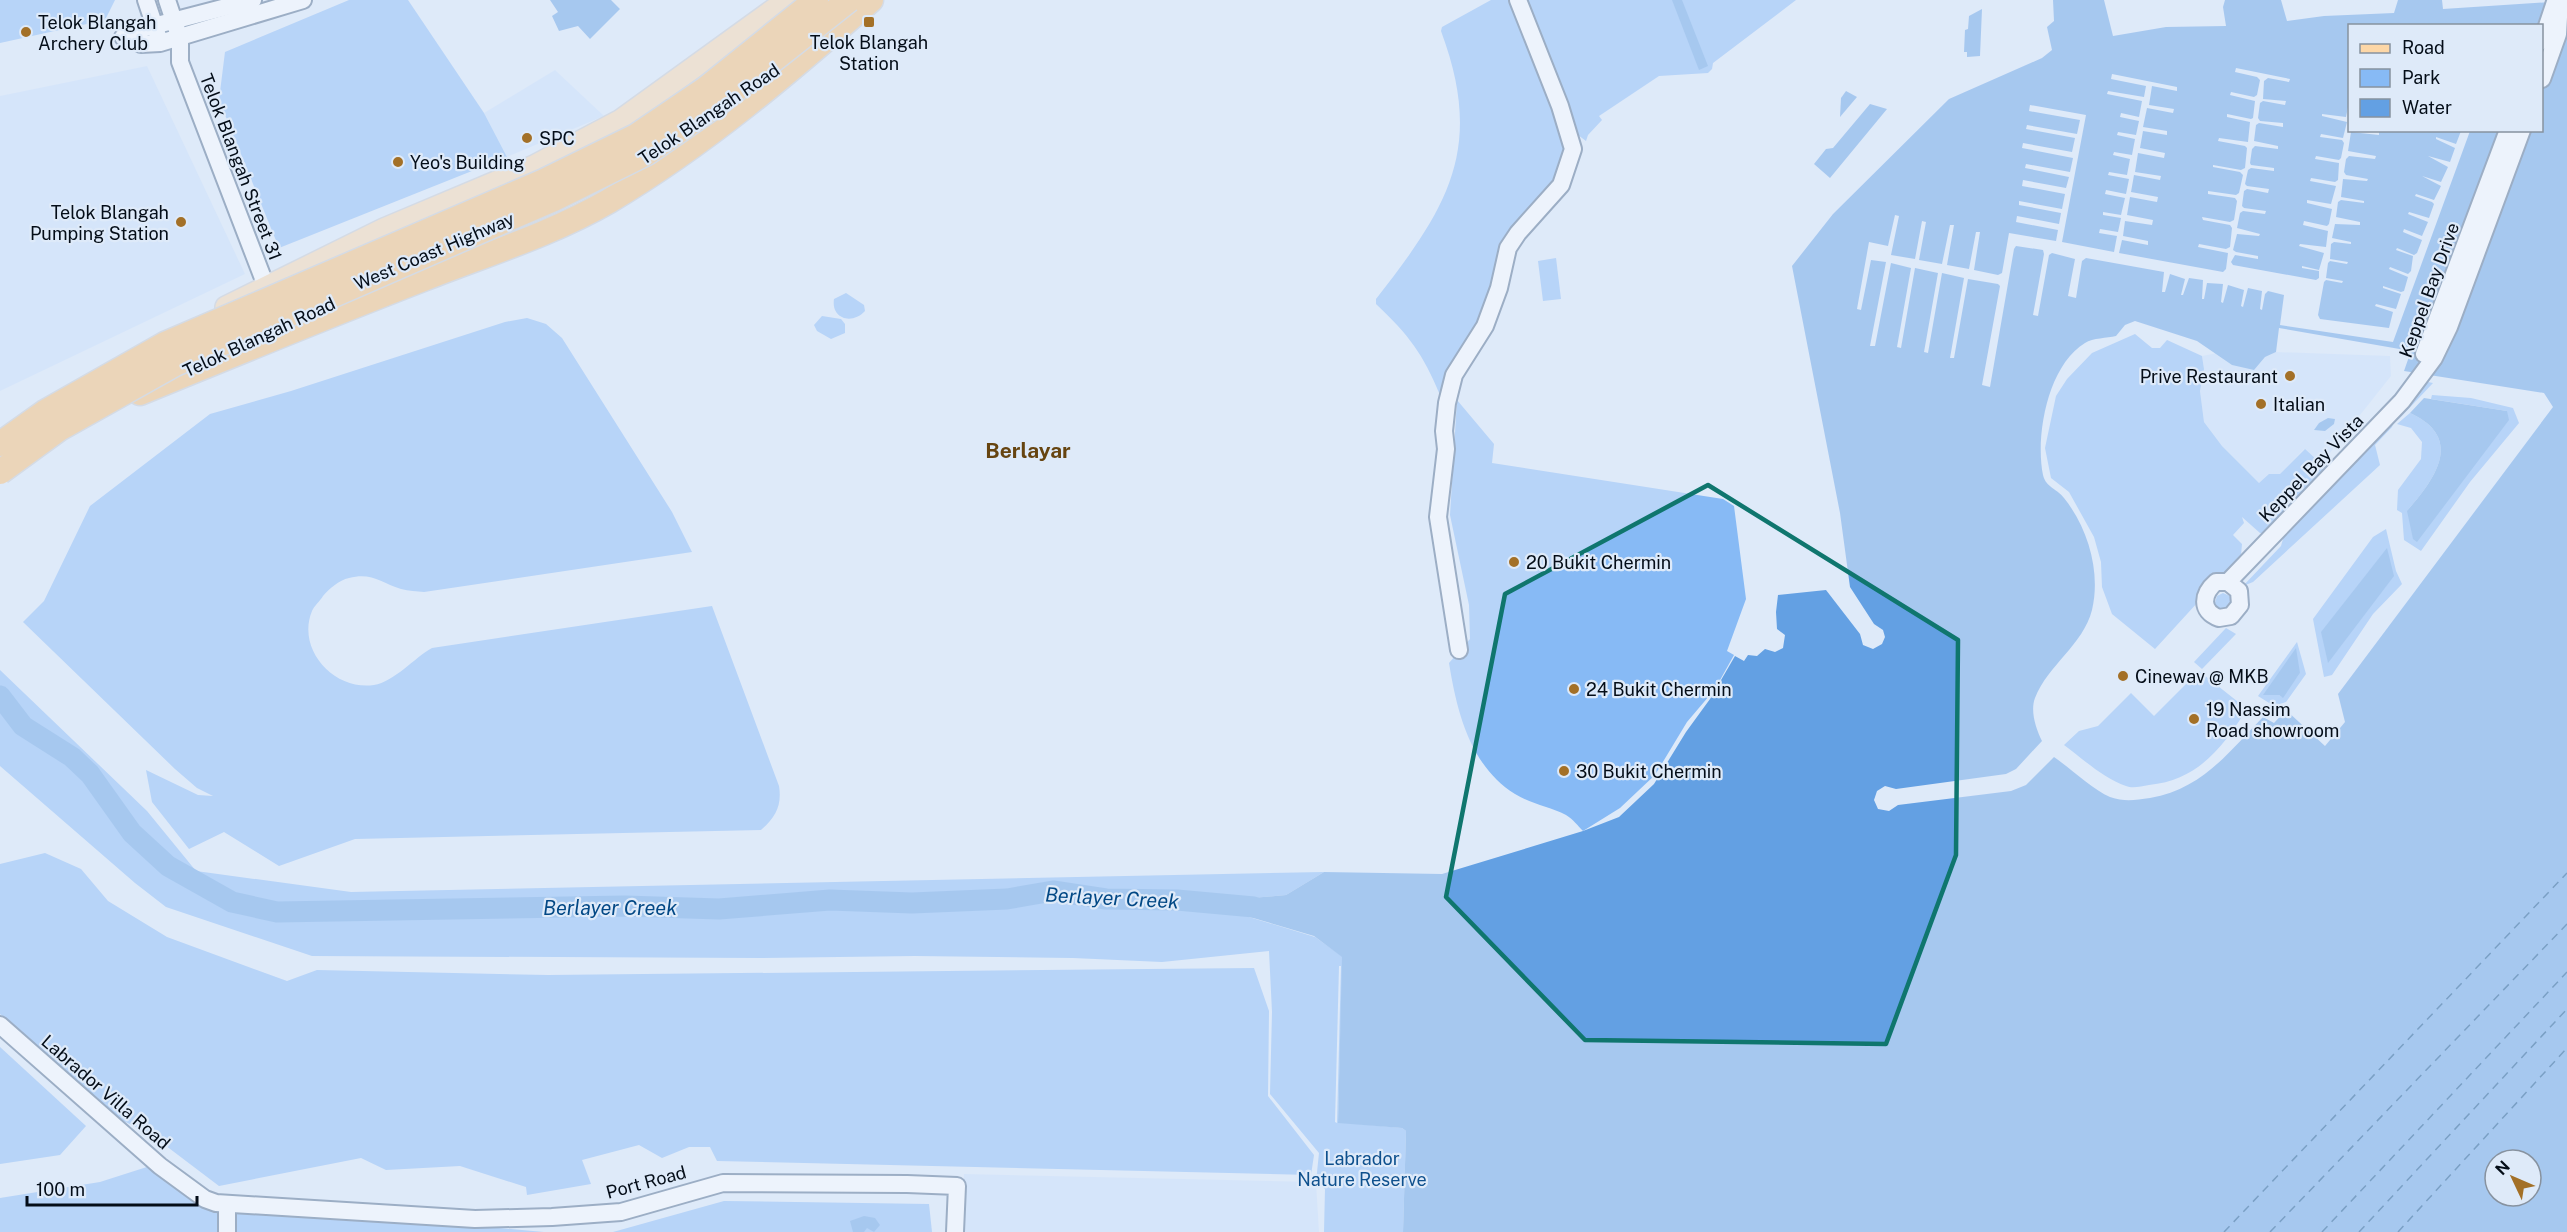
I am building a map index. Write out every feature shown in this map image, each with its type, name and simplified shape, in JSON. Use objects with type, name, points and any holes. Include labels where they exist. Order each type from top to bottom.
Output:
[{"type":"highway","name":"West Coast Highway","points":[[1,435],[165,344],[544,181],[636,136],[704,90],[816,0]]},
{"type":"highway","name":"West Coast Highway","points":[[9,471],[59,429],[175,364],[554,199],[647,153],[716,105],[849,0]]},
{"type":"highway","points":[[137,394],[378,296],[518,243],[607,202],[724,125],[772,87],[871,0]]},
{"type":"main road","points":[[9,471],[1,435],[28,411],[266,286],[384,229],[534,166],[621,120],[787,0]]},
{"type":"main road","name":"Telok Blangah Road","points":[[0,486],[9,471],[137,394],[648,159],[764,79],[862,0]]},
{"type":"main road","points":[[470,194],[481,203],[491,231]]},
{"type":"street","points":[[146,0],[160,43]]},
{"type":"street","name":"Telok Blangah Street 31","points":[[167,0],[180,39],[180,62],[266,286]]},
{"type":"street","points":[[253,0],[138,30],[127,37],[141,44],[180,39],[303,0]]},
{"type":"street","points":[[1459,650],[1438,517],[1446,449],[1444,431],[1449,394],[1454,375],[1485,326],[1499,288],[1508,248],[1518,233],[1561,185],[1574,149],[1560,106],[1518,0]]},
{"type":"street","points":[[2543,36],[2558,0]]},
{"type":"street","points":[[2543,74],[2558,34],[2561,13],[2558,0]]},
{"type":"street","name":"Telok Blangah Street 31","points":[[160,43],[180,62]]},
{"type":"street","name":"Keppel Bay Drive","points":[[2419,378],[2423,356],[2507,132]]},
{"type":"street","name":"Keppel Bay Drive","points":[[2419,378],[2434,358],[2449,327],[2521,132]]},
{"type":"street","name":"Keppel Bay Vista","points":[[2228,582],[2402,401],[2419,378]]},
{"type":"street","name":"Labrador Villa Road","points":[[0,1025],[160,1166],[205,1199],[227,1204]]},
{"type":"street","name":"Port Road","points":[[227,1204],[282,1205],[475,1219],[552,1217],[621,1212],[723,1183],[907,1184],[957,1186],[955,1232]]},
{"type":"street","points":[[227,1204],[227,1232]]},
{"type":"highlighted area","points":[[1708,485],[1958,640],[1956,855],[1886,1044],[1585,1040],[1446,897],[1505,594]]},
{"type":"shaded area","points":[[147,66],[245,274],[0,391],[0,96]]},
{"type":"shaded area","points":[[555,70],[604,116],[507,157],[484,113]]},
{"type":"shaded area","points":[[2276,352],[2390,356],[2391,376],[2322,463],[2304,449],[2280,474],[2259,483],[2222,446],[2204,422],[2200,391],[2204,369],[2202,356],[2217,353],[2232,365]]},
{"type":"shaded area","points":[[964,1174],[1316,1182],[1319,1232],[961,1232]]},
{"type":"green space","name":"Telok Blangah Archery Club","points":[[0,0],[115,0],[105,20],[0,43]]},
{"type":"green space","points":[[349,0],[408,0],[484,113],[507,157],[279,248],[219,100],[225,52]]},
{"type":"green space","points":[[1491,0],[1513,0],[1564,133],[1566,153],[1560,171],[1492,288],[1480,324],[1449,370],[1440,395],[1414,346],[1376,304],[1376,299],[1423,235],[1440,205],[1452,175],[1459,143],[1460,110],[1454,73],[1441,31],[1442,27]]},
{"type":"green space","points":[[1522,0],[1796,0],[1713,63],[1708,73],[1659,76],[1599,116],[1602,120],[1588,135],[1586,141],[1578,135]]},
{"type":"green space","points":[[1556,258],[1561,299],[1543,301],[1538,261]]},
{"type":"green space","points":[[846,293],[864,305],[865,311],[854,318],[843,318],[834,306],[834,299]]},
{"type":"green space","points":[[822,316],[841,319],[845,324],[845,333],[831,339],[817,331],[814,325]]},
{"type":"green space","points":[[527,318],[546,324],[562,338],[672,512],[692,552],[424,592],[401,589],[370,577],[349,578],[331,588],[312,611],[308,626],[309,640],[314,653],[333,675],[359,685],[374,685],[396,675],[432,648],[712,606],[779,786],[779,805],[771,820],[761,830],[355,839],[279,866],[224,832],[189,849],[152,802],[146,770],[198,795],[213,796],[197,788],[175,769],[23,622],[44,601],[90,506],[210,414],[291,391],[505,322]]},
{"type":"green space","points":[[2135,334],[2152,348],[2160,348],[2167,340],[2202,356],[2204,369],[2200,391],[2204,422],[2222,446],[2259,483],[2269,474],[2280,474],[2305,449],[2325,467],[2325,472],[2293,502],[2284,491],[2277,499],[2287,512],[2267,533],[2260,533],[2242,517],[2244,523],[2233,535],[2242,544],[2241,555],[2155,649],[2112,614],[2102,587],[2101,562],[2094,537],[2069,492],[2051,478],[2045,448],[2056,396],[2067,379],[2092,353]]},
{"type":"green space","points":[[2428,382],[2433,383],[2398,420],[2409,401]]},
{"type":"green space","points":[[2432,395],[2471,398],[2513,408],[2519,423],[2470,482],[2421,551],[2404,540],[2402,513],[2397,510],[2398,490],[2421,459],[2422,442],[2411,428],[2397,424],[2410,413],[2427,423],[2437,434],[2441,447],[2435,473],[2407,511],[2507,411],[2431,399]]},
{"type":"green space","points":[[1457,400],[1494,444],[1492,463],[1723,499],[1734,506],[1746,599],[1727,651],[1734,655],[1715,689],[1687,722],[1655,775],[1620,808],[1583,831],[1566,815],[1515,794],[1487,769],[1468,736],[1456,700],[1449,663],[1470,639],[1469,605],[1450,515]]},
{"type":"green space","points":[[2395,418],[2392,427],[2375,445],[2380,465],[2253,582],[2243,586],[2281,546],[2285,532]]},
{"type":"green space","points":[[2386,529],[2396,571],[2402,584],[2373,614],[2332,675],[2324,677],[2313,619],[2373,537]]},
{"type":"green space","points":[[2223,593],[2232,597],[2234,603],[2222,613],[2214,606],[2217,596]]},
{"type":"green space","points":[[2226,628],[2236,634],[2202,669],[2194,662]]},
{"type":"green space","points":[[2297,642],[2306,674],[2286,702],[2274,706],[2258,696]],"holes":[[[2300,673],[2282,697],[2264,695]]]},
{"type":"green space","name":"Labrador Nature Reserve","points":[[0,670],[147,811],[196,871],[351,892],[1324,872],[1286,895],[1228,900],[1226,910],[1315,937],[1343,957],[1338,1122],[1402,1128],[1406,1131],[1403,1232],[1324,1232],[1325,1189],[1316,1182],[1319,1153],[1270,1094],[1272,1012],[1269,951],[1162,962],[1073,958],[915,956],[761,958],[312,956],[166,907],[0,766]]},
{"type":"green space","points":[[2199,671],[2247,709],[2218,749],[2207,760],[2181,777],[2166,782],[2129,787],[2101,773],[2064,745],[2079,731],[2098,726],[2131,693],[2154,716]]},
{"type":"green space","points":[[45,853],[81,869],[108,901],[167,937],[287,981],[317,970],[548,975],[1254,968],[1269,1011],[1268,1096],[1314,1155],[1311,1175],[717,1161],[710,1147],[689,1147],[662,1158],[639,1145],[582,1160],[591,1184],[527,1195],[526,1187],[460,1166],[386,1170],[361,1158],[219,1186],[153,1136],[112,1115],[47,1059],[0,1014],[0,864]]},
{"type":"green space","points":[[0,1047],[86,1126],[60,1155],[0,1164]]},
{"type":"green space","points":[[150,1166],[216,1208],[411,1220],[544,1232],[0,1232],[0,1198],[100,1182]]},
{"type":"green space","points":[[724,1201],[929,1204],[932,1232],[613,1232]]},
{"type":"water","points":[[550,0],[611,0],[620,9],[590,39],[578,26],[559,31],[552,16],[558,12]]},
{"type":"water","points":[[1672,0],[1682,0],[1708,66],[1699,70]]},
{"type":"water","points":[[2053,0],[2104,0],[2113,36],[2166,27],[2226,26],[2223,7],[2225,0],[2281,0],[2287,21],[2324,16],[2394,13],[2398,0],[2442,0],[2443,9],[2567,1],[2567,1232],[1403,1232],[1406,1131],[1402,1128],[1338,1123],[1342,957],[1314,936],[1226,910],[1228,900],[1286,895],[1324,872],[1442,874],[1583,831],[1619,817],[1654,784],[1686,732],[1710,699],[1735,656],[1744,661],[1748,655],[1757,656],[1765,649],[1775,652],[1783,648],[1785,635],[1777,629],[1778,595],[1826,590],[1860,634],[1863,645],[1873,649],[1882,644],[1885,637],[1883,630],[1874,624],[1850,587],[1840,513],[1792,266],[1833,214],[1949,99],[2042,58],[2052,50],[2047,27],[2054,21]],"holes":[[[2135,321],[2197,341],[2232,365],[2254,370],[2265,357],[2276,352],[2279,328],[2411,351],[2404,371],[2544,393],[2553,407],[2338,694],[2345,722],[2325,746],[2286,710],[2274,723],[2263,717],[2226,756],[2199,778],[2185,787],[2150,798],[2125,800],[2110,797],[2054,757],[2026,785],[2011,791],[1898,805],[1889,811],[1878,809],[1874,800],[1877,791],[1885,786],[1896,789],[2006,774],[2016,769],[2042,741],[2033,714],[2035,698],[2048,675],[2073,645],[2088,622],[2092,610],[2095,581],[2090,551],[2080,523],[2064,498],[2049,486],[2043,475],[2041,459],[2043,422],[2053,384],[2072,353],[2085,343],[2116,336],[2125,325]]]},
{"type":"water","points":[[1982,9],[1980,56],[1967,57],[1967,52],[1964,52],[1965,30],[1968,29],[1969,16]]},
{"type":"water","points":[[1846,91],[1857,97],[1840,117],[1841,98]]},
{"type":"water","points":[[1870,104],[1887,109],[1830,178],[1814,164],[1826,149],[1833,148]]},
{"type":"water","points":[[2424,398],[2507,411],[2509,420],[2417,542],[2413,539],[2407,511],[2435,473],[2441,447],[2437,434],[2427,423],[2410,413]]},
{"type":"water","points":[[2328,418],[2335,419],[2334,424],[2325,431],[2314,430],[2319,423]]},
{"type":"water","points":[[2387,548],[2394,576],[2328,663],[2321,632]]},
{"type":"water","points":[[2296,648],[2300,673],[2283,698],[2279,695],[2263,695]]},
{"type":"water","points":[[864,1216],[875,1218],[880,1225],[874,1232],[867,1228],[864,1232],[853,1232],[850,1221]]},
{"type":"pier","points":[[2236,68],[2290,79],[2289,82],[2268,78],[2264,81],[2263,99],[2286,101],[2285,105],[2263,101],[2260,103],[2258,118],[2260,121],[2283,123],[2283,127],[2259,123],[2256,125],[2254,141],[2278,146],[2278,149],[2255,146],[2252,149],[2251,165],[2274,168],[2274,171],[2251,168],[2248,170],[2245,184],[2247,186],[2269,189],[2268,193],[2247,189],[2244,191],[2242,206],[2266,211],[2265,214],[2243,211],[2240,213],[2237,228],[2260,234],[2259,236],[2237,234],[2233,250],[2258,256],[2258,259],[2235,255],[2231,262],[2233,265],[2316,280],[2319,278],[2319,271],[2302,268],[2302,266],[2319,270],[2324,253],[2299,246],[2300,244],[2326,247],[2328,231],[2303,225],[2304,221],[2327,226],[2332,209],[2307,203],[2307,200],[2331,204],[2336,186],[2310,181],[2311,178],[2335,182],[2338,180],[2339,163],[2315,159],[2316,156],[2339,160],[2341,158],[2344,143],[2342,140],[2320,137],[2321,134],[2343,138],[2347,122],[2322,116],[2322,114],[2346,117],[2348,107],[2348,132],[2351,132],[2348,151],[2376,156],[2375,159],[2349,156],[2346,159],[2344,172],[2346,175],[2368,179],[2367,181],[2343,179],[2341,197],[2364,201],[2364,203],[2341,200],[2338,202],[2336,217],[2360,222],[2360,225],[2335,224],[2332,238],[2351,242],[2351,244],[2334,242],[2331,244],[2330,259],[2348,262],[2347,264],[2330,261],[2328,263],[2326,278],[2343,281],[2342,283],[2326,280],[2324,282],[2318,315],[2320,319],[2389,328],[2393,312],[2375,306],[2376,304],[2396,309],[2401,294],[2383,288],[2383,286],[2404,291],[2408,277],[2389,269],[2390,267],[2408,274],[2411,271],[2413,256],[2396,250],[2397,248],[2414,255],[2417,253],[2422,240],[2403,232],[2404,229],[2422,236],[2428,222],[2408,214],[2409,212],[2429,218],[2434,204],[2415,196],[2416,194],[2434,200],[2441,186],[2422,176],[2441,182],[2448,167],[2428,156],[2450,162],[2455,148],[2436,137],[2456,144],[2461,132],[2470,132],[2393,342],[2280,325],[2284,295],[2268,291],[2265,294],[2262,310],[2260,309],[2262,291],[2248,288],[2243,307],[2241,306],[2244,290],[2228,285],[2223,303],[2221,302],[2223,284],[2207,283],[2204,299],[2202,299],[2203,280],[2189,278],[2183,295],[2181,295],[2185,279],[2170,274],[2165,292],[2162,292],[2164,272],[2086,258],[2082,261],[2076,298],[2068,296],[2075,259],[2052,253],[2049,255],[2038,316],[2033,315],[2044,254],[2043,250],[2016,246],[1990,387],[1982,385],[2000,286],[1998,284],[1968,279],[1954,358],[1950,358],[1964,278],[1942,273],[1928,353],[1924,352],[1938,273],[1915,268],[1901,348],[1897,347],[1911,268],[1891,263],[1875,346],[1870,346],[1886,262],[1871,260],[1861,310],[1857,309],[1869,242],[1888,246],[1895,215],[1899,216],[1891,255],[1915,259],[1922,221],[1926,222],[1919,260],[1942,264],[1950,225],[1954,225],[1947,265],[1969,269],[1976,232],[1980,232],[1974,270],[1998,275],[2002,273],[2009,233],[2056,241],[2058,230],[2016,222],[2017,216],[2059,224],[2061,213],[2019,205],[2019,201],[2062,209],[2065,194],[2022,186],[2023,180],[2066,188],[2069,177],[2025,168],[2026,164],[2070,172],[2073,158],[2022,148],[2023,143],[2072,152],[2075,138],[2026,129],[2027,125],[2077,134],[2080,120],[2029,111],[2030,105],[2086,115],[2062,242],[2114,252],[2117,236],[2099,233],[2100,229],[2118,232],[2121,218],[2103,215],[2103,212],[2121,215],[2125,198],[2105,194],[2106,190],[2126,194],[2129,179],[2108,175],[2109,172],[2127,175],[2130,159],[2113,155],[2114,152],[2132,155],[2135,139],[2117,135],[2118,132],[2136,135],[2139,121],[2120,117],[2121,113],[2139,117],[2142,101],[2107,94],[2108,91],[2144,97],[2146,86],[2111,79],[2112,74],[2177,87],[2177,91],[2152,86],[2149,105],[2174,109],[2173,113],[2147,108],[2143,127],[2167,131],[2167,135],[2143,131],[2140,148],[2165,153],[2164,158],[2138,153],[2135,172],[2161,176],[2160,180],[2134,175],[2131,192],[2158,197],[2157,202],[2130,197],[2127,215],[2153,220],[2152,225],[2125,221],[2123,236],[2148,241],[2148,245],[2122,240],[2119,253],[2223,272],[2226,269],[2228,253],[2198,247],[2199,244],[2226,249],[2230,247],[2232,228],[2230,225],[2203,220],[2202,217],[2230,222],[2234,220],[2237,201],[2235,198],[2208,194],[2208,191],[2236,195],[2239,193],[2243,175],[2240,172],[2213,167],[2213,165],[2241,170],[2245,168],[2247,148],[2245,146],[2218,141],[2219,138],[2248,142],[2250,122],[2227,117],[2227,114],[2251,119],[2255,101],[2230,95],[2231,92],[2254,97],[2257,95],[2260,80],[2257,77],[2235,72]]},
{"type":"pier","points":[[2351,132],[2379,132],[2379,135]]},
{"type":"pier","points":[[1339,966],[1341,966],[1337,1123],[1335,1122]]},
{"type":"waterway","name":"Berlayer Creek","points":[[0,696],[23,726],[72,757],[90,774],[132,833],[168,866],[232,902],[277,912],[625,906],[719,909],[830,900],[912,903],[1007,899],[1053,891],[1106,899],[1177,900],[1254,907]]},
{"type":"ferry route","points":[[2224,1232],[2567,873]]},
{"type":"ferry route","points":[[2270,1232],[2567,924]]},
{"type":"ferry route","points":[[2322,1232],[2567,972]]},
{"type":"ferry route","points":[[2359,1232],[2567,1009]]},
{"type":"ferry route","points":[[2398,1232],[2567,1048]]},
{"type":"place","name":"Telok Blangah Station","points":[[869,22]]},
{"type":"place","name":"Telok Blangah Archery Club","points":[[26,32]]},
{"type":"place","name":"SPC","points":[[527,138]]},
{"type":"place","name":"Yeo's Building","points":[[398,162]]},
{"type":"place","name":"Telok Blangah Pumping Station","points":[[181,222]]},
{"type":"place","name":"Prive Restaurant","points":[[2290,376]]},
{"type":"place","name":"Italian","points":[[2261,404]]},
{"type":"place","name":"20 Bukit Chermin","points":[[1514,562]]},
{"type":"place","name":"Cinewav @ MKB","points":[[2123,676]]},
{"type":"place","name":"24 Bukit Chermin","points":[[1574,689]]},
{"type":"place","name":"19 Nassim Road showroom","points":[[2194,719]]},
{"type":"place","name":"30 Bukit Chermin","points":[[1564,771]]},
{"type":"district","name":"Berlayar","points":[[1028,450]]}]
